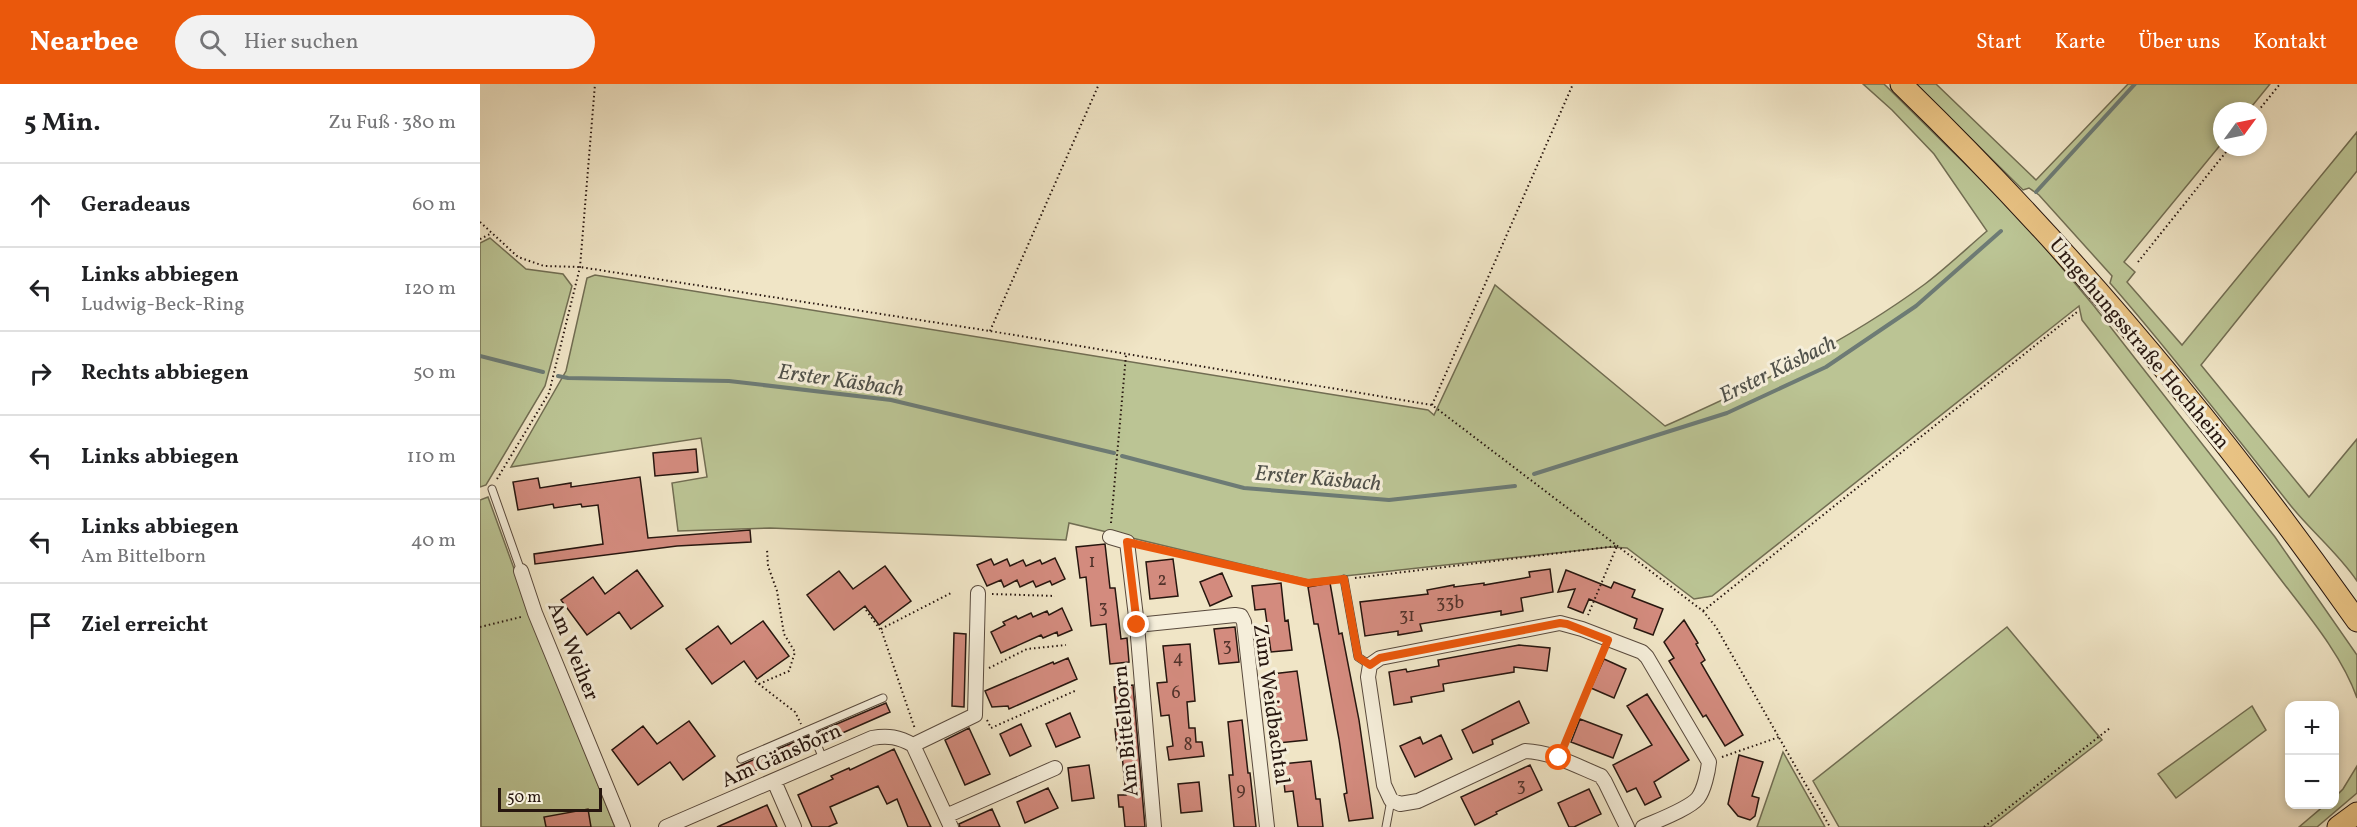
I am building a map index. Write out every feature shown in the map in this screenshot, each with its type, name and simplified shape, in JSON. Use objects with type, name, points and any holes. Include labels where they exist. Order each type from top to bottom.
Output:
[{"type":"main road","name":"Umgehungsstraße Hochheim","points":[[1901,84],[2038,224],[2156,358],[2265,494],[2357,621]]},
{"type":"street","points":[[1110,537],[1127,542]]},
{"type":"street","name":"Am Bittelborn","points":[[1127,542],[1137,625],[1154,827]]},
{"type":"street","name":"Am Weiher","points":[[521,571],[535,613],[623,827]]},
{"type":"street","points":[[978,593],[975,715],[914,746],[948,821],[1055,768]]},
{"type":"street","name":"Zum Weidbachtal","points":[[1137,625],[1241,616],[1244,622],[1267,827]]},
{"type":"street","points":[[1627,827],[1601,776],[1559,758],[1526,751],[1418,801],[1400,804],[1391,800],[1384,785],[1372,710],[1368,677],[1370,665],[1380,658],[1560,623],[1642,652],[1709,762],[1698,798],[1688,806],[1643,827]]},
{"type":"street","name":"Am Gänsborn","points":[[666,827],[872,738],[884,736],[903,739],[914,746]]},
{"type":"street","points":[[774,781],[794,827]]},
{"type":"lane","name":"Am Weiher","points":[[492,489],[521,571]]},
{"type":"lane","points":[[1344,579],[1358,657],[1370,665]]},
{"type":"lane","points":[[741,759],[883,698]]},
{"type":"lane","points":[[808,731],[820,761]]},
{"type":"lane","points":[[1386,827],[1391,800]]},
{"type":"path","points":[[492,489],[549,393],[580,267],[595,84]]},
{"type":"path","points":[[990,331],[1099,84]]},
{"type":"path","points":[[1432,405],[1573,84]]},
{"type":"path","points":[[2265,102],[2280,84]]},
{"type":"path","points":[[2138,262],[2222,156]]},
{"type":"path","points":[[480,222],[519,257],[544,266],[580,267],[990,331],[1432,405],[1702,610],[1716,627],[1830,827]]},
{"type":"path","points":[[480,239],[492,233]]},
{"type":"path","points":[[1702,610],[2077,312]]},
{"type":"path","points":[[1110,537],[1126,355]]},
{"type":"path","points":[[1127,542],[1308,583],[1617,546]]},
{"type":"path","points":[[1582,629],[1617,546]]},
{"type":"path","points":[[759,684],[789,671],[795,652],[784,634],[777,591],[768,566],[767,549]]},
{"type":"path","points":[[880,629],[951,593]]},
{"type":"path","points":[[978,593],[1055,596]]},
{"type":"path","points":[[866,610],[880,629],[915,729]]},
{"type":"path","points":[[480,627],[535,613]]},
{"type":"path","points":[[1559,758],[1608,640]]},
{"type":"path","points":[[975,674],[1027,650],[1066,645]]},
{"type":"path","points":[[755,681],[795,712],[808,731]]},
{"type":"path","points":[[975,715],[983,711],[990,728],[1077,690]]},
{"type":"path","points":[[1984,827],[2110,728]]},
{"type":"path","points":[[1709,762],[1779,737]]},
{"type":"green space","points":[[1863,84],[1884,84],[2021,219],[2094,306],[2275,537],[2357,655],[2357,698],[2341,664],[2319,630],[2082,320],[2079,306],[1712,596],[1694,599],[1627,548],[1610,547],[1308,580],[1069,523],[1066,540],[770,528],[678,531],[672,483],[707,477],[701,438],[511,467],[566,371],[587,278],[595,275],[1428,410],[1434,415],[1495,285],[1665,426],[1766,379],[1863,325],[1925,284],[1987,231],[1934,154],[1892,110]]},
{"type":"green space","points":[[1916,84],[1936,84],[2036,180],[2128,84],[2270,84],[2255,102],[2213,102],[2213,154],[2124,262],[2135,272],[2127,282],[2182,345],[2357,132],[2357,171],[2201,365],[2309,497],[2357,439],[2357,581],[2342,561],[2291,506],[2179,365],[2110,283],[2112,276],[2039,195],[2029,188],[2023,190]]},
{"type":"green space","points":[[490,238],[526,269],[563,274],[572,286],[545,386],[486,485],[480,487],[480,243]]},
{"type":"green space","points":[[488,497],[533,621],[615,827],[481,827],[480,500]]},
{"type":"green space","points":[[2007,627],[2102,740],[1990,827],[1839,827],[1813,781]]},
{"type":"green space","points":[[2252,706],[2266,730],[2176,798],[2158,774]]},
{"type":"green space","points":[[1783,752],[1825,827],[1757,827]]},
{"type":"green space","points":[[2357,766],[2357,793],[2339,808],[2339,793]]},
{"type":"green space","points":[[2320,809],[2338,809],[2317,827],[2299,827]]},
{"type":"building","points":[[696,449],[698,472],[655,476],[653,453]]},
{"type":"building","points":[[640,477],[648,538],[750,530],[751,542],[677,546],[535,564],[534,554],[603,544],[598,505],[582,507],[581,504],[554,508],[553,504],[518,510],[513,482],[538,478],[540,488],[571,483],[571,487]]},
{"type":"building","points":[[1105,544],[1110,588],[1115,588],[1121,639],[1127,638],[1129,662],[1110,664],[1106,624],[1091,626],[1086,577],[1080,578],[1076,547]]},
{"type":"building","points":[[1055,558],[1065,579],[1052,585],[1050,581],[1036,587],[1033,581],[1020,587],[1017,580],[1004,587],[1001,580],[987,586],[977,565],[991,559],[994,565],[1007,559],[1010,566],[1023,560],[1026,566],[1040,560],[1042,564]]},
{"type":"building","points":[[1173,559],[1178,596],[1150,599],[1146,562]]},
{"type":"building","points":[[885,566],[911,601],[879,625],[865,606],[834,630],[807,595],[839,571],[853,589]]},
{"type":"building","points":[[1550,569],[1553,592],[1521,598],[1523,611],[1501,615],[1501,611],[1420,624],[1422,631],[1398,635],[1398,631],[1365,636],[1360,602],[1428,594],[1427,590],[1454,585],[1454,587],[1484,583],[1484,585],[1530,577],[1529,572]]},
{"type":"building","points":[[637,570],[663,606],[631,629],[619,612],[587,635],[561,600],[593,577],[605,594]]},
{"type":"building","points":[[1566,570],[1611,588],[1614,582],[1635,590],[1632,597],[1663,609],[1653,635],[1634,628],[1637,619],[1589,599],[1583,613],[1568,607],[1575,589],[1558,592]]},
{"type":"building","points":[[1222,573],[1232,596],[1210,606],[1200,582]]},
{"type":"building","points":[[1281,583],[1285,621],[1288,620],[1292,650],[1271,652],[1265,609],[1255,610],[1252,586]]},
{"type":"building","points":[[1330,583],[1359,720],[1373,818],[1349,821],[1344,794],[1347,793],[1339,739],[1318,624],[1314,624],[1308,587]]},
{"type":"building","points":[[1062,608],[1072,630],[1058,636],[1057,632],[1043,638],[1041,635],[1001,653],[991,632],[1005,625],[1003,622],[1031,613],[1033,617],[1047,611],[1049,615]]},
{"type":"building","points":[[1684,620],[1705,660],[1701,663],[1743,735],[1725,746],[1706,715],[1703,717],[1669,661],[1674,658],[1664,642]]},
{"type":"building","points":[[763,621],[789,656],[757,679],[744,661],[712,684],[686,649],[718,626],[731,644]]},
{"type":"building","points":[[1235,627],[1239,662],[1219,664],[1214,629]]},
{"type":"building","points":[[954,633],[966,634],[964,707],[952,706]]},
{"type":"building","points":[[1190,644],[1195,701],[1187,702],[1189,728],[1195,728],[1196,742],[1202,742],[1204,756],[1169,760],[1167,747],[1173,746],[1169,715],[1161,716],[1157,683],[1167,682],[1163,646]]},
{"type":"building","points":[[1519,645],[1550,648],[1547,671],[1514,667],[1514,672],[1443,684],[1444,691],[1411,697],[1412,702],[1394,705],[1389,672],[1406,669],[1407,672],[1439,666],[1438,660]]},
{"type":"building","points":[[1068,658],[1077,679],[1009,709],[1008,706],[992,707],[985,691],[1053,662],[1054,664]]},
{"type":"building","points":[[1604,659],[1626,669],[1614,698],[1591,688]]},
{"type":"building","points":[[1297,671],[1307,740],[1278,743],[1272,674]]},
{"type":"building","points":[[1133,685],[1145,827],[1125,827],[1123,807],[1119,807],[1118,795],[1126,795],[1122,755],[1118,756],[1115,729],[1118,729],[1114,687]]},
{"type":"building","points":[[1647,694],[1689,760],[1654,782],[1661,797],[1645,805],[1636,788],[1627,792],[1613,765],[1652,745],[1627,706]]},
{"type":"building","points":[[1519,701],[1529,723],[1492,740],[1493,744],[1473,753],[1462,730]]},
{"type":"building","points":[[886,703],[890,712],[822,742],[818,732]]},
{"type":"building","points":[[1070,713],[1080,737],[1056,747],[1046,724]]},
{"type":"building","points":[[1580,719],[1622,735],[1613,758],[1571,742]]},
{"type":"building","points":[[1242,720],[1256,827],[1234,827],[1229,775],[1233,775],[1228,722]]},
{"type":"building","points":[[689,721],[715,756],[683,780],[670,762],[638,785],[612,750],[643,726],[657,744]]},
{"type":"building","points":[[1021,724],[1031,746],[1010,756],[1000,734]]},
{"type":"building","points":[[969,728],[990,774],[965,785],[945,740]]},
{"type":"building","points":[[1441,735],[1452,759],[1415,777],[1400,746],[1420,737],[1423,744]]},
{"type":"building","points":[[808,736],[812,746],[741,777],[737,767]]},
{"type":"building","points":[[894,749],[931,827],[908,827],[897,799],[887,804],[878,786],[830,807],[837,823],[828,827],[812,827],[798,795],[833,779],[831,776],[849,768],[850,770]]},
{"type":"building","points":[[1739,755],[1763,762],[1752,796],[1759,798],[1755,816],[1750,820],[1738,816],[1728,804]]},
{"type":"building","points":[[1311,761],[1316,799],[1320,799],[1323,827],[1298,827],[1293,791],[1285,792],[1282,764]]},
{"type":"building","points":[[1089,765],[1094,798],[1072,801],[1068,768]]},
{"type":"building","points":[[1530,765],[1542,790],[1475,825],[1461,797]]},
{"type":"building","points":[[1199,782],[1202,811],[1181,813],[1178,784]]},
{"type":"building","points":[[1048,788],[1058,808],[1025,823],[1017,802]]},
{"type":"building","points":[[1589,789],[1601,814],[1574,827],[1569,827],[1558,803]]},
{"type":"building","points":[[767,805],[777,827],[717,827]]},
{"type":"building","points":[[588,809],[591,827],[546,827],[544,817]]},
{"type":"building","points":[[992,809],[1000,827],[960,827],[959,824]]},
{"type":"waterway","name":"Erster Käsbach","points":[[2036,192],[2135,84]]},
{"type":"waterway","name":"Erster Käsbach","points":[[1534,474],[1727,413],[1826,367],[1916,306],[2001,231]]},
{"type":"waterway","name":"Erster Käsbach","points":[[480,356],[543,372]]},
{"type":"waterway","name":"Erster Käsbach","points":[[558,376],[729,381],[891,400],[1114,453]]},
{"type":"waterway","name":"Erster Käsbach","points":[[1122,456],[1244,488],[1389,500],[1515,486]]},
{"type":"route","points":[[1137,625],[1127,542],[1308,583],[1344,579],[1358,657],[1370,665],[1380,658],[1560,623],[1567,624],[1608,640],[1559,758]]}]
